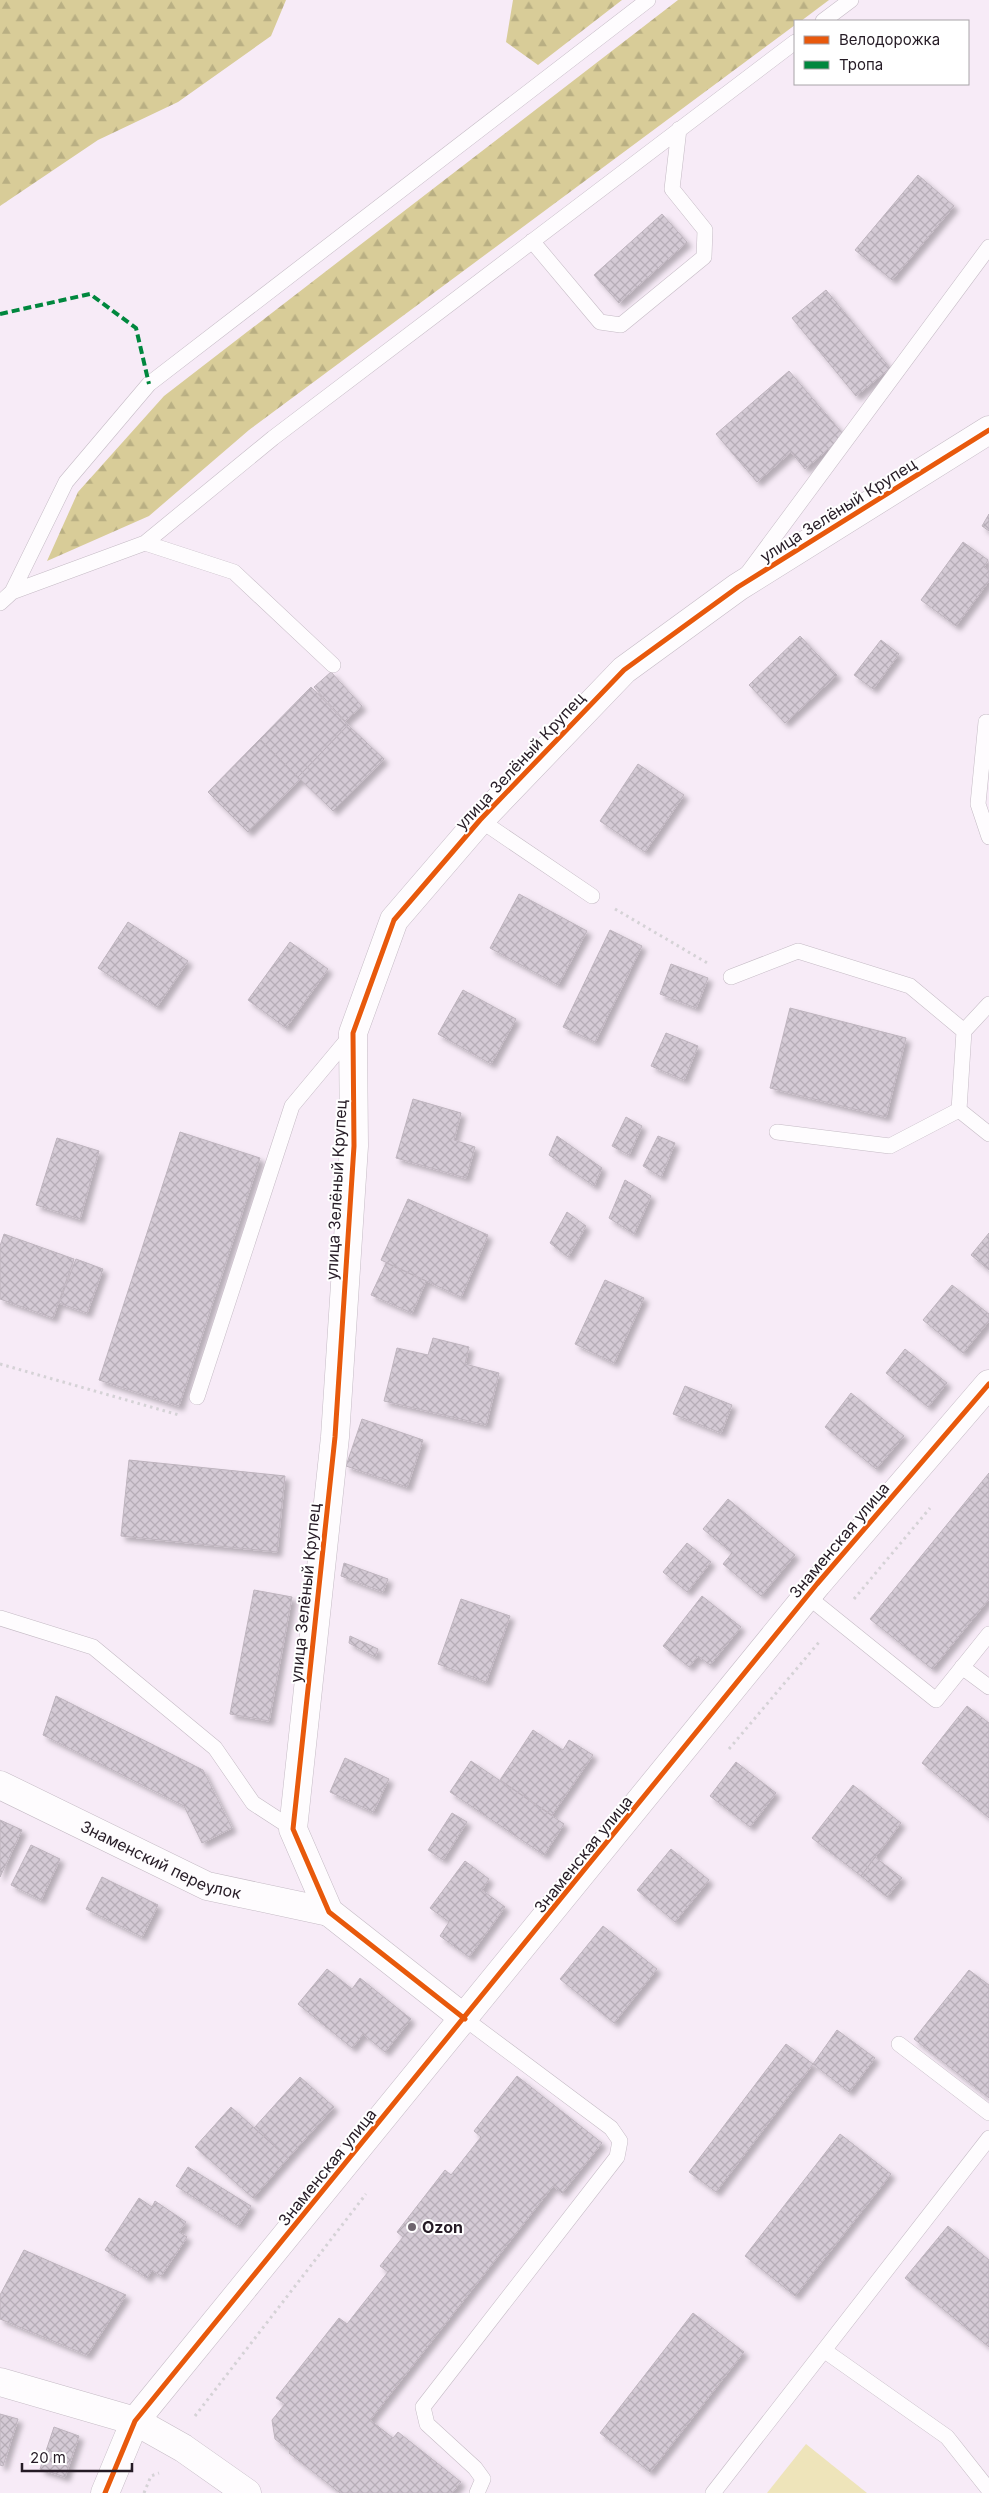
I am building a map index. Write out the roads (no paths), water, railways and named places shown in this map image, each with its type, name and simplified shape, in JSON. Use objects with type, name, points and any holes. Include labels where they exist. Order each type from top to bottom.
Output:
[{"type":"street","name":"улица Зелёный Крупец","points":[[465,2019],[329,1912],[293,1829],[335,1437],[354,1146],[353,1033],[394,920],[480,820],[624,670],[738,587],[989,430]]},
{"type":"street","name":"Знаменская улица","points":[[105,2493],[135,2421],[465,2019],[807,1596],[989,1384]]},
{"type":"street","name":"Знаменский переулок","points":[[0,1785],[207,1886],[329,1912]]},
{"type":"street","points":[[0,2382],[135,2421],[179,2445],[248,2493]]},
{"type":"lane","points":[[0,603],[12,592],[66,482],[149,384],[648,0]]},
{"type":"lane","points":[[823,20],[851,0]]},
{"type":"lane","points":[[12,592],[145,543],[273,438],[794,43]]},
{"type":"lane","points":[[532,241],[600,322],[621,325],[704,257],[705,230],[672,189],[679,129]]},
{"type":"lane","points":[[738,587],[989,247]]},
{"type":"lane","points":[[145,543],[234,572],[333,665]]},
{"type":"lane","points":[[986,722],[978,804],[989,837]]},
{"type":"lane","points":[[480,820],[592,896]]},
{"type":"lane","points":[[731,977],[798,951],[910,986],[964,1031]]},
{"type":"lane","points":[[959,1110],[964,1031],[989,1004]]},
{"type":"lane","points":[[197,1397],[292,1106],[353,1033]]},
{"type":"lane","points":[[777,1132],[890,1146],[959,1110]]},
{"type":"lane","points":[[959,1110],[989,1134]]},
{"type":"lane","points":[[807,1596],[936,1700],[989,1634]]},
{"type":"lane","points":[[0,1618],[93,1647],[215,1748],[253,1804],[293,1829]]},
{"type":"lane","points":[[962,1667],[989,1687]]},
{"type":"lane","points":[[465,2019],[611,2128],[620,2141],[617,2157],[423,2407],[427,2424],[476,2468],[483,2479],[477,2493]]},
{"type":"lane","points":[[899,2044],[989,2113]]},
{"type":"lane","points":[[713,2493],[989,2138]]},
{"type":"lane","points":[[824,2351],[947,2436],[989,2490]]},
{"type":"place","name":"Ozon","points":[[412,2227]]}]
